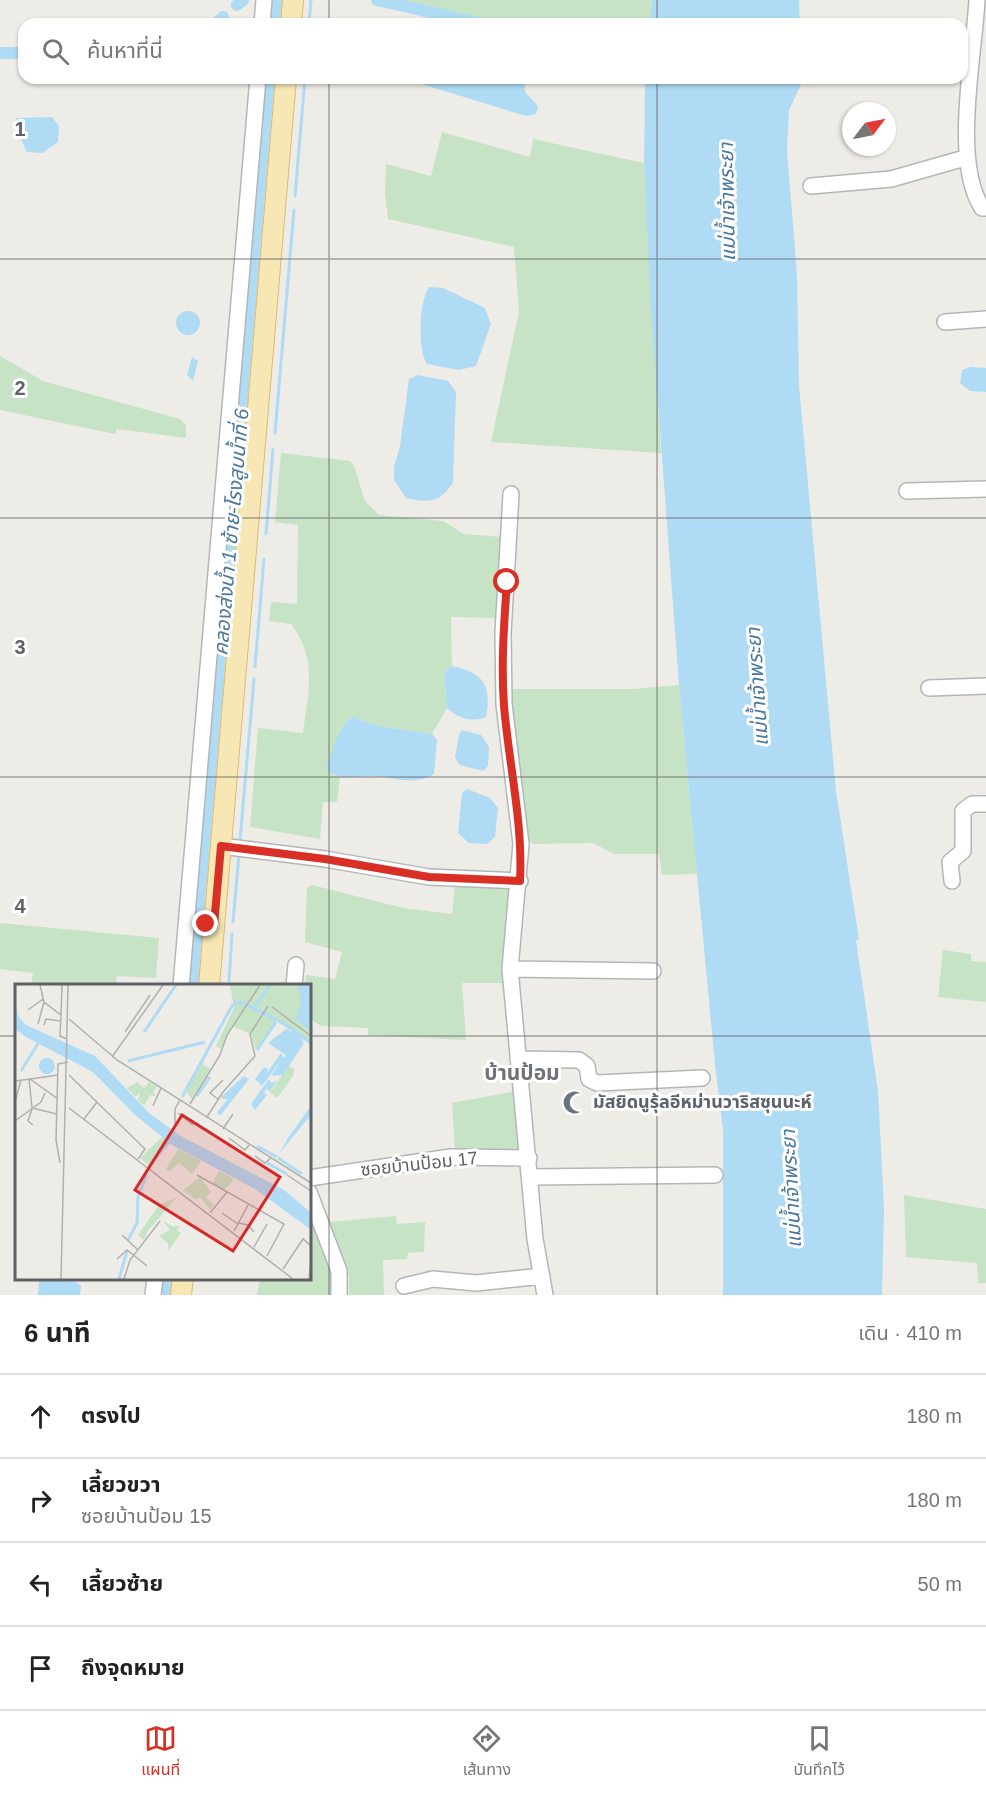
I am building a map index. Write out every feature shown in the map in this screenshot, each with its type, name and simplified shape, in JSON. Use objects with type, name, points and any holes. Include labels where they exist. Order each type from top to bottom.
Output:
[{"type":"main road","points":[[292,18],[293,0]]},
{"type":"main road","points":[[208,984],[200,923],[221,846],[255,271],[285,84]]},
{"type":"main road","points":[[181,1295],[183,1280]]},
{"type":"street","points":[[262,18],[264,0]]},
{"type":"street","points":[[977,0],[979,64],[965,158],[976,199],[982,208],[986,208]]},
{"type":"street","points":[[182,984],[200,923],[255,271],[258,84]]},
{"type":"street","points":[[811,186],[891,179],[965,158]]},
{"type":"street","points":[[945,322],[986,319]]},
{"type":"street","points":[[907,491],[986,489]]},
{"type":"street","points":[[511,494],[503,633],[504,704],[522,844],[510,969],[535,1239],[545,1295]]},
{"type":"street","points":[[929,688],[986,686]]},
{"type":"street","points":[[952,881],[950,862],[963,850],[963,811],[972,804],[986,804]]},
{"type":"street","points":[[221,846],[325,859],[429,877],[520,881]]},
{"type":"street","points":[[294,984],[296,964]]},
{"type":"street","points":[[510,969],[654,971]]},
{"type":"street","points":[[518,1059],[579,1060],[587,1066],[589,1079],[597,1083],[702,1078]]},
{"type":"street","name":"ซอยบ้านป้อม 17","points":[[310,1178],[451,1157],[529,1158]]},
{"type":"street","points":[[531,1177],[715,1175]]},
{"type":"street","points":[[310,1195],[339,1271],[339,1295]]},
{"type":"street","points":[[404,1286],[433,1279],[476,1283],[542,1276]]},
{"type":"street","points":[[153,1295],[155,1280]]},
{"type":"green space","points":[[396,0],[652,0],[650,18],[479,18]]},
{"type":"green space","points":[[442,132],[530,157],[533,139],[644,163],[661,453],[491,442],[519,312],[514,247],[388,219],[385,193],[386,164],[431,176]]},
{"type":"green space","points":[[0,356],[43,381],[180,419],[186,425],[186,438],[117,429],[115,434],[0,410]]},
{"type":"green space","points":[[281,453],[350,461],[354,466],[365,501],[379,515],[443,521],[464,534],[502,537],[497,618],[451,617],[452,666],[444,672],[447,708],[432,734],[378,726],[352,717],[342,728],[337,742],[331,774],[340,777],[337,802],[323,802],[320,839],[250,827],[258,728],[303,733],[309,690],[308,663],[299,637],[291,624],[269,621],[271,602],[297,604],[298,525],[275,522]]},
{"type":"green space","points":[[679,685],[697,874],[662,875],[659,854],[614,854],[593,843],[533,844],[528,839],[518,780],[511,689],[633,689]]},
{"type":"green space","points":[[312,885],[403,908],[452,914],[455,885],[515,889],[507,983],[462,983],[466,1040],[368,1035],[368,1028],[321,1026],[310,1019],[310,984],[305,984],[306,975],[335,979],[342,952],[305,942],[307,888]]},
{"type":"green space","points":[[0,923],[159,938],[156,978],[117,976],[116,984],[31,984],[33,973],[0,969]]},
{"type":"green space","points":[[943,950],[971,954],[971,961],[986,962],[986,1002],[938,997]]},
{"type":"green space","points":[[516,1091],[518,1151],[455,1151],[452,1103]]},
{"type":"green space","points":[[904,1195],[986,1209],[986,1283],[978,1283],[977,1263],[906,1257]]},
{"type":"green space","points":[[316,1213],[340,1295],[257,1295],[260,1280],[310,1280],[310,1215]]},
{"type":"green space","points":[[396,1216],[397,1224],[425,1222],[424,1252],[408,1253],[407,1259],[383,1260],[384,1295],[349,1295],[349,1278],[329,1222]]},
{"type":"water","points":[[652,0],[799,0],[800,18],[650,18]]},
{"type":"water","points":[[421,84],[524,84],[525,92],[538,106],[536,114],[526,116]]},
{"type":"water","name":"แม่น้ำเจ้าพระยา","points":[[645,84],[801,84],[789,110],[787,150],[797,276],[799,385],[836,791],[859,940],[856,940],[878,1091],[884,1210],[882,1295],[723,1295],[723,1130],[679,685],[651,310],[644,163]]},
{"type":"water","points":[[52,117],[59,126],[58,142],[42,153],[27,152],[17,131],[16,118]]},
{"type":"water","points":[[429,287],[443,288],[485,308],[491,324],[476,366],[459,370],[427,364],[422,347],[421,314]]},
{"type":"water","points":[[188,311],[197,314],[200,323],[197,332],[188,335],[179,332],[176,323],[179,314]]},
{"type":"water","points":[[192,357],[198,361],[193,381],[187,375]]},
{"type":"water","points":[[971,367],[986,368],[986,392],[970,391],[960,383],[962,370]]},
{"type":"water","points":[[418,375],[448,381],[456,392],[453,483],[438,498],[427,501],[406,498],[394,480],[394,467],[400,446],[409,379]]},
{"type":"water","points":[[452,666],[471,672],[483,682],[488,696],[486,717],[475,720],[465,718],[447,708],[444,672]]},
{"type":"water","points":[[352,717],[378,726],[432,734],[437,740],[434,774],[419,780],[411,780],[372,776],[346,777],[332,774],[326,768],[333,747],[343,726]]},
{"type":"water","points":[[462,730],[481,735],[489,747],[488,766],[483,771],[460,765],[455,758]]},
{"type":"water","points":[[467,789],[490,798],[498,808],[495,837],[487,844],[469,843],[458,833],[462,793]]},
{"type":"water","points":[[39,1281],[76,1282],[81,1286],[80,1295],[38,1295]]},
{"type":"waterway","points":[[237,5],[243,0]]},
{"type":"waterway","name":"คลองส่งน้ำ 1 ซ้าย-โรงสูบน้ำที่ 6","points":[[274,18],[276,0]]},
{"type":"waterway","points":[[310,18],[311,0]]},
{"type":"waterway","points":[[377,0],[456,18]]},
{"type":"waterway","points":[[0,53],[18,53]]},
{"type":"waterway","name":"คลองส่งน้ำ 1 ซ้าย-โรงสูบน้ำที่ 6","points":[[192,984],[268,84]]},
{"type":"waterway","points":[[295,196],[304,84]]},
{"type":"waterway","points":[[275,433],[294,210]]},
{"type":"waterway","points":[[266,534],[273,449]]},
{"type":"waterway","points":[[255,667],[264,559]]},
{"type":"waterway","points":[[240,841],[254,679]]},
{"type":"waterway","points":[[233,922],[239,855]]},
{"type":"waterway","points":[[229,981],[232,934]]},
{"type":"waterway","name":"คลองส่งน้ำ 1 ซ้าย-โรงสูบน้ำที่ 6","points":[[166,1295],[167,1280]]},
{"type":"place","name":"มัสยิดนูรุ้ลอีหม่านวาริสซุนนะห์","points":[[575,1102]]},
{"type":"district","name":"บ้านป้อม","points":[[522,1073]]},
{"type":"route","points":[[206,924],[214,925],[221,846],[325,859],[429,877],[520,881],[522,844],[504,704],[503,633],[507,582]]}]
